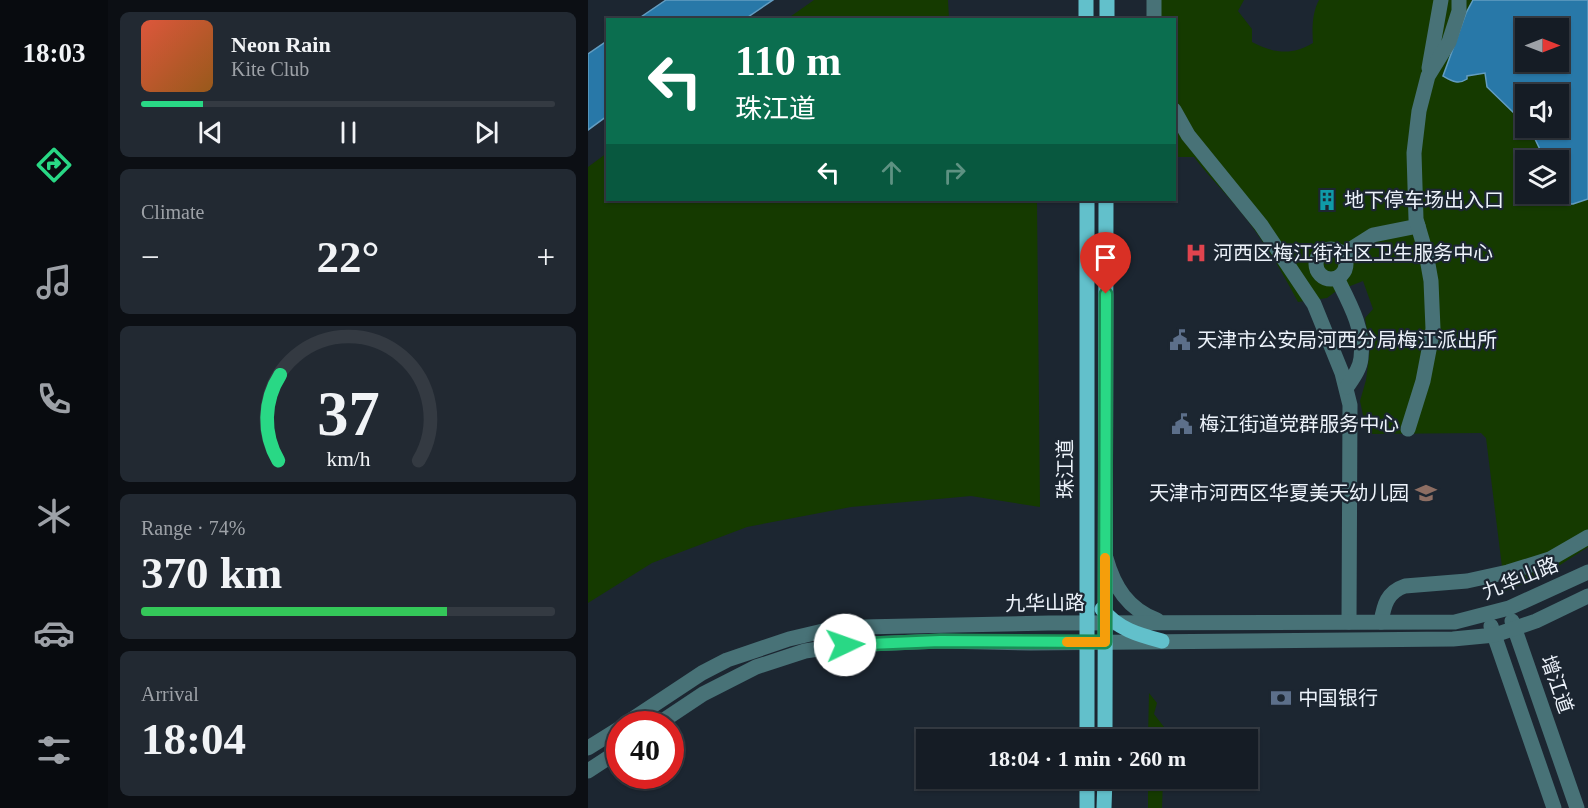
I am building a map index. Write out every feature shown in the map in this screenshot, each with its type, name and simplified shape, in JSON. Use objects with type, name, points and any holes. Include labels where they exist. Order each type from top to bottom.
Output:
[{"type":"main road","points":[[1086,0],[1086,18]]},
{"type":"main road","points":[[1107,0],[1107,18]]},
{"type":"main road","name":"珠江道","points":[[1087,201],[1087,729]]},
{"type":"main road","name":"珠江道","points":[[1105,729],[1105,642],[1108,619],[1105,554],[1106,201]]},
{"type":"main road","points":[[1086,558],[1091,588],[1108,619],[1129,631],[1162,641]]},
{"type":"main road","points":[[1087,789],[1087,808]]},
{"type":"main road","points":[[1104,808],[1105,789]]},
{"type":"street","points":[[1154,0],[1154,18]]},
{"type":"street","points":[[1408,429],[1423,381],[1433,329],[1431,281],[1418,226],[1414,188],[1414,153],[1419,111],[1428,76],[1441,0]]},
{"type":"street","points":[[1428,76],[1449,42],[1459,0]]},
{"type":"street","points":[[1176,114],[1188,135],[1262,225],[1314,304],[1347,387],[1350,405],[1349,622]]},
{"type":"street","points":[[1343,254],[1373,235],[1418,226]]},
{"type":"street","points":[[1329,249],[1343,254],[1346,267],[1338,278],[1324,278],[1318,272],[1316,262],[1320,253],[1329,249]]},
{"type":"street","points":[[1300,282],[1318,272]]},
{"type":"street","points":[[1338,278],[1357,321],[1361,348],[1361,359],[1357,371],[1347,387]]},
{"type":"street","points":[[1381,622],[1387,598],[1396,589],[1405,586],[1467,581],[1508,572],[1550,559],[1588,537]]},
{"type":"street","points":[[1105,554],[1115,583],[1127,602],[1146,616],[1162,622]]},
{"type":"street","name":"九华山路","points":[[645,711],[702,673],[727,660],[789,639],[823,631],[862,627],[1086,623],[1108,619],[1162,622],[1455,622],[1509,608],[1588,572]]},
{"type":"street","name":"九华山路","points":[[678,711],[724,681],[764,664],[805,651],[845,645],[940,641],[1422,640],[1495,635],[1536,621],[1588,596]]},
{"type":"street","name":"增江道","points":[[1509,608],[1577,808]]},
{"type":"street","points":[[1487,615],[1554,808]]},
{"type":"street","points":[[588,748],[606,737]]},
{"type":"street","points":[[588,771],[606,759]]},
{"type":"green space","points":[[814,0],[948,0],[949,18],[788,18]]},
{"type":"green space","points":[[1147,0],[1244,0],[1238,11],[1252,29],[1252,42],[1267,49],[1283,52],[1298,50],[1313,43],[1314,16],[1319,0],[1588,0],[1588,547],[1543,576],[1505,591],[1486,438],[1481,433],[1367,434],[1360,401],[1366,380],[1370,349],[1365,318],[1373,309],[1363,281],[1335,292],[1327,298],[1298,302],[1264,244],[1234,204],[1194,157],[1176,157],[1176,18],[1147,18]]},
{"type":"green space","points":[[606,154],[606,201],[1037,201],[1040,507],[971,496],[851,507],[747,527],[652,563],[588,603],[588,167]]},
{"type":"green space","points":[[1149,693],[1157,703],[1154,714],[1164,729],[1148,729]]},
{"type":"green space","points":[[1148,789],[1163,789],[1162,808],[1148,808]]},
{"type":"water","points":[[666,0],[773,0],[746,18],[639,18]]},
{"type":"water","points":[[1473,0],[1588,0],[1588,199],[1569,204],[1569,150],[1540,150],[1534,138],[1569,138],[1569,84],[1515,84],[1515,114],[1487,87],[1485,73],[1467,76],[1464,81],[1458,82],[1443,76]]},
{"type":"water","points":[[606,42],[606,117],[588,130],[588,54]]},
{"type":"slow traffic","points":[[1067,642],[1105,642],[1105,558]]},
{"type":"place","name":"地下停车场出入口","points":[[1327,200]]},
{"type":"place","name":"河西区梅江街社区卫生服务中心","points":[[1196,253]]},
{"type":"place","name":"天津市公安局河西分局梅江派出所","points":[[1180,340]]},
{"type":"place","name":"梅江街道党群服务中心","points":[[1182,424]]},
{"type":"place","name":"天津市河西区华夏美天幼儿园","points":[[1426,493]]},
{"type":"place","name":"中国银行","points":[[1281,698]]},
{"type":"route","points":[[845,645],[940,641],[1105,642],[1106,294]]}]
